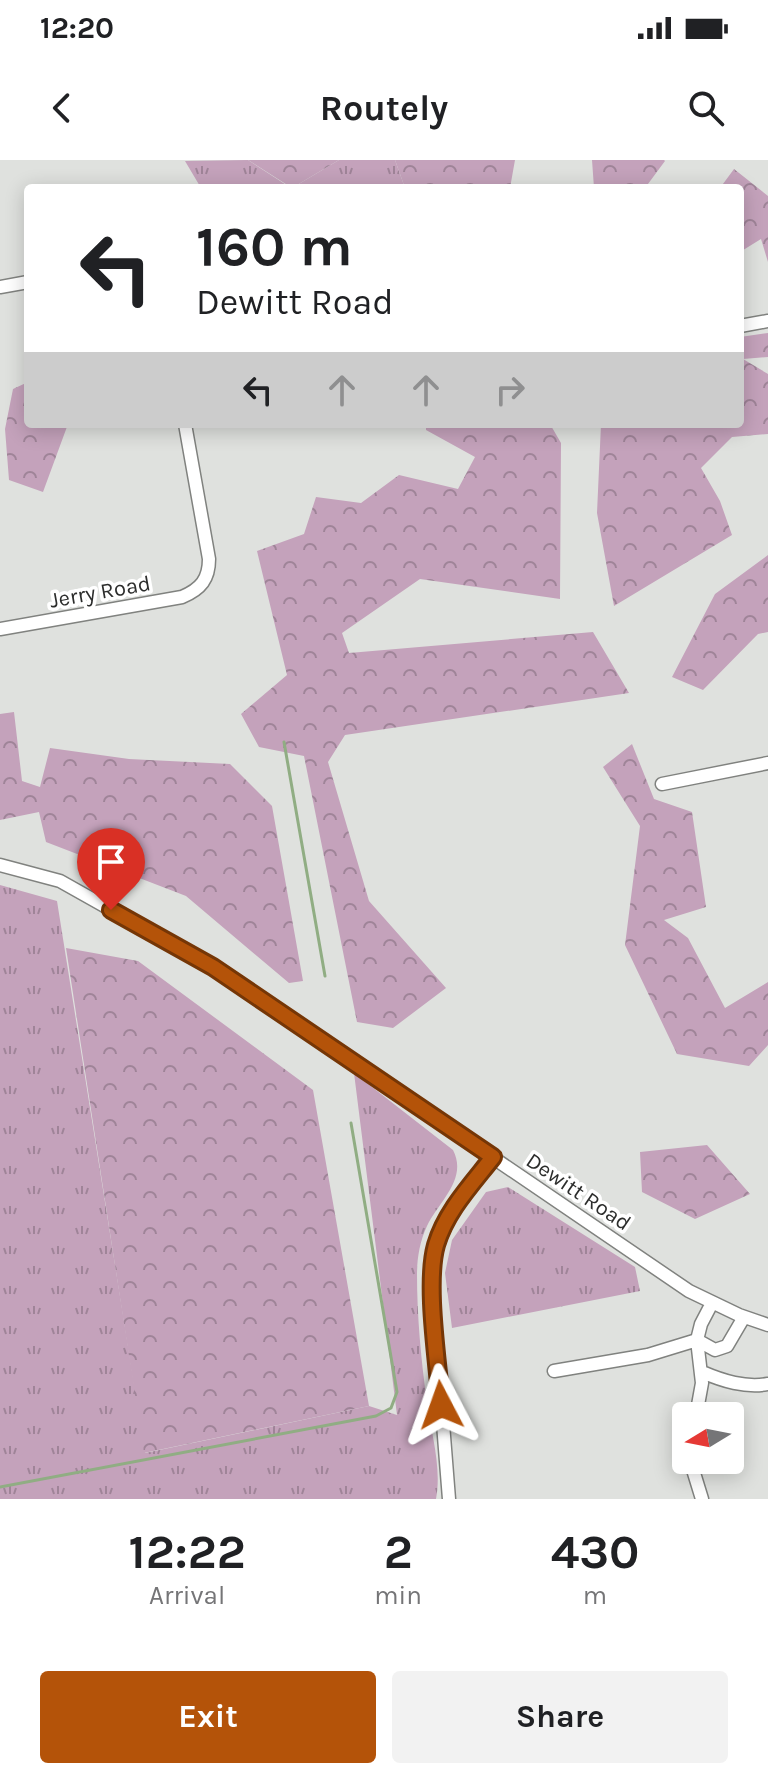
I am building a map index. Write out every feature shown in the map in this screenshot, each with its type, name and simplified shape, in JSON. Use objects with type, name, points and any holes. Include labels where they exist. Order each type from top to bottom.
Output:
[{"type":"street","points":[[0,287],[24,283]]},
{"type":"street","points":[[744,325],[768,321]]},
{"type":"street","name":"Jerry Road","points":[[0,629],[182,597],[195,592],[204,583],[209,573],[209,559],[188,428]]},
{"type":"street","points":[[662,784],[768,763]]},
{"type":"street","name":"Dewitt Road","points":[[0,865],[60,881],[213,967],[689,1291],[768,1325]]},
{"type":"street","points":[[449,1499],[431,1273],[436,1244],[456,1204],[493,1157]]},
{"type":"street","points":[[698,1402],[702,1372],[697,1340],[712,1303]]},
{"type":"street","points":[[554,1371],[648,1355],[697,1340],[715,1350],[727,1346],[744,1317]]},
{"type":"street","points":[[702,1372],[731,1383],[768,1384]]},
{"type":"street","points":[[694,1474],[702,1499]]},
{"type":"green space","points":[[248,160],[285,184],[199,184],[185,161]]},
{"type":"green space","points":[[248,160],[339,160],[299,184],[286,184]]},
{"type":"green space","points":[[339,160],[395,160],[404,184],[299,184]]},
{"type":"green space","points":[[395,160],[515,160],[511,184],[404,184]]},
{"type":"green space","points":[[592,160],[665,161],[648,184],[594,184]]},
{"type":"green space","points":[[734,169],[768,196],[768,262],[761,239],[744,250],[744,184],[723,184]]},
{"type":"green space","points":[[768,333],[768,357],[744,359],[744,336]]},
{"type":"green space","points":[[744,360],[768,374],[768,434],[732,437],[701,468],[720,501],[732,535],[614,606],[597,513],[601,428],[744,428]]},
{"type":"green space","points":[[24,384],[24,428],[67,428],[43,492],[9,480],[5,429],[13,389]]},
{"type":"green space","points":[[552,428],[561,443],[560,599],[420,579],[342,633],[349,653],[593,632],[629,693],[345,735],[328,762],[369,901],[446,988],[393,1028],[357,1022],[304,756],[259,747],[241,714],[287,675],[257,551],[304,534],[316,497],[361,503],[399,475],[458,489],[475,457],[426,430]]},
{"type":"green space","points":[[768,555],[768,632],[758,634],[703,690],[672,677],[715,594]]},
{"type":"green space","points":[[14,712],[22,781],[40,787],[50,748],[129,759],[230,764],[272,806],[303,981],[289,983],[186,896],[46,842],[39,812],[0,820],[0,714]]},
{"type":"green space","points":[[632,744],[654,799],[692,812],[706,907],[664,920],[688,938],[725,1008],[768,982],[768,1045],[749,1066],[677,1054],[625,945],[640,826],[603,767]]},
{"type":"green space","points":[[0,885],[57,901],[145,1453],[369,1406],[397,1415],[354,1073],[453,1150],[457,1161],[455,1180],[425,1232],[417,1268],[421,1354],[437,1462],[436,1499],[0,1499]]},
{"type":"green space","points":[[66,948],[138,961],[313,1090],[369,1406],[144,1453]]},
{"type":"green space","points":[[707,1145],[750,1194],[695,1219],[642,1192],[640,1152]]},
{"type":"green space","points":[[508,1187],[635,1267],[640,1291],[452,1328],[445,1273],[452,1240],[486,1192]]},
{"type":"waterway","points":[[284,742],[325,976]]},
{"type":"waterway","points":[[0,1487],[376,1416],[391,1408],[397,1392],[351,1123]]},
{"type":"route","points":[[111,910],[213,967],[493,1157],[456,1204],[436,1244],[431,1273],[441,1405]]}]
